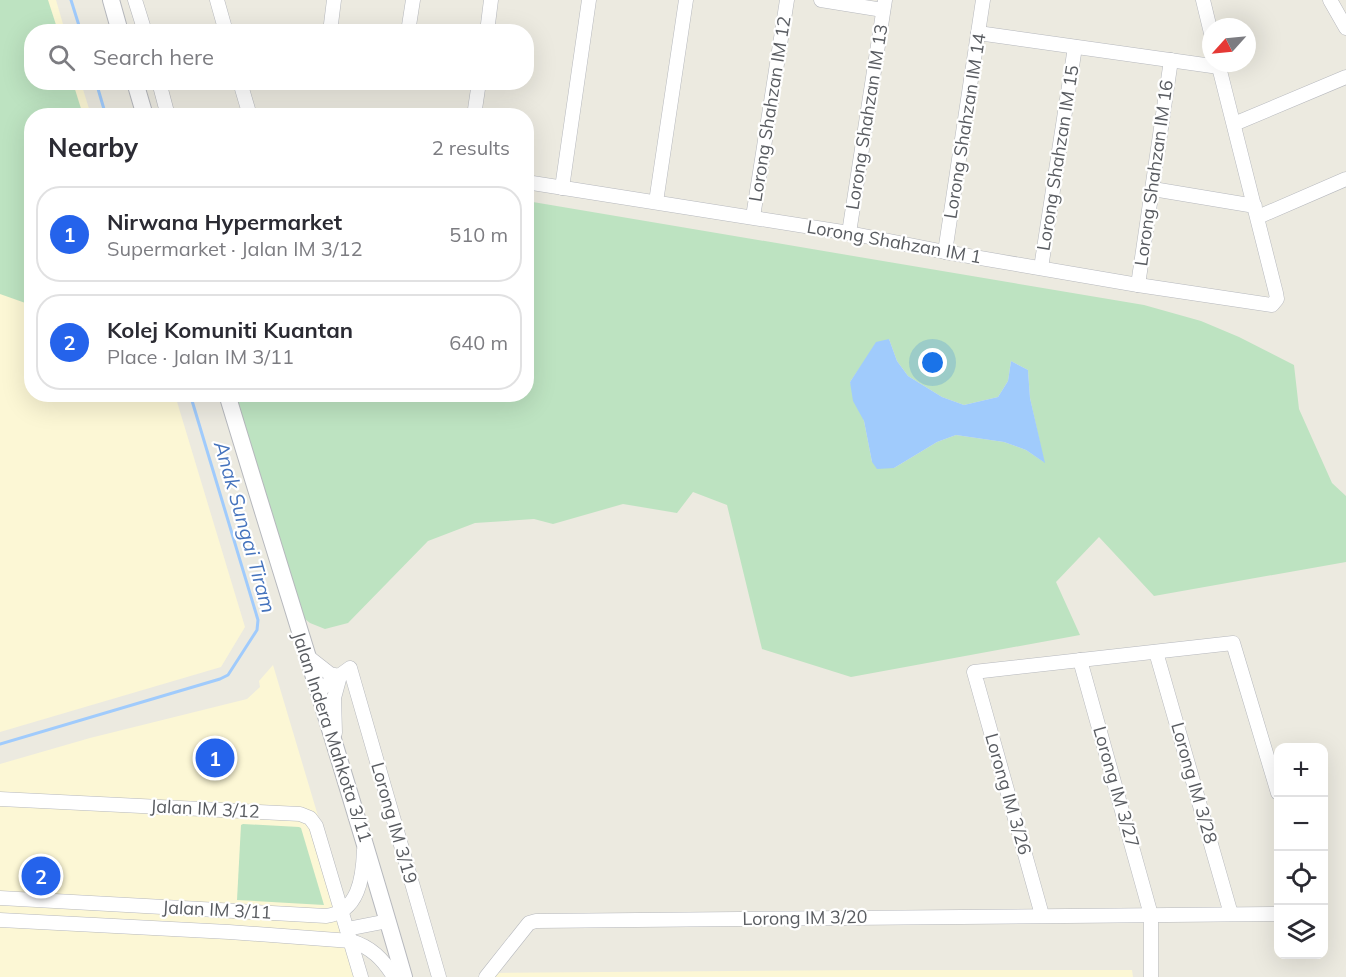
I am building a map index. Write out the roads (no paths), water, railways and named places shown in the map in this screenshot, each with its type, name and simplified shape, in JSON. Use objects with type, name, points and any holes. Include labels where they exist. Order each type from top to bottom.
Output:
[{"type":"street","points":[[111,0],[118,24]]},
{"type":"street","points":[[135,0],[142,24]]},
{"type":"street","points":[[217,0],[224,24]]},
{"type":"street","points":[[331,24],[334,0]]},
{"type":"street","points":[[409,24],[413,0]]},
{"type":"street","points":[[488,24],[491,0]]},
{"type":"street","points":[[562,188],[589,0]]},
{"type":"street","points":[[656,202],[686,0]]},
{"type":"street","name":"Lorong Shahzan IM 12","points":[[753,217],[787,0]]},
{"type":"street","points":[[820,0],[884,5]]},
{"type":"street","name":"Lorong Shahzan IM 14","points":[[945,252],[983,0]]},
{"type":"street","points":[[1203,0],[1207,18]]},
{"type":"street","points":[[1330,0],[1346,28]]},
{"type":"street","name":"Lorong Shahzan IM 13","points":[[849,233],[884,5]]},
{"type":"street","points":[[978,33],[1202,63]]},
{"type":"street","name":"Lorong Shahzan IM 15","points":[[1041,268],[1075,47]]},
{"type":"street","name":"Lorong Shahzan IM 16","points":[[1138,285],[1171,60]]},
{"type":"street","points":[[1221,72],[1256,212]]},
{"type":"street","points":[[1234,124],[1346,77]]},
{"type":"street","points":[[137,90],[142,108]]},
{"type":"street","points":[[161,90],[166,108]]},
{"type":"street","points":[[242,90],[248,108]]},
{"type":"street","points":[[475,108],[478,90]]},
{"type":"street","points":[[1153,189],[1256,212],[1346,179]]},
{"type":"street","name":"Lorong Shahzan IM 1","points":[[534,183],[753,217],[1138,285],[1272,305],[1277,299],[1256,212]]},
{"type":"street","name":"Jalan Indera Mahkota 3/11","points":[[229,402],[306,655],[361,826],[405,977]]},
{"type":"street","points":[[1080,660],[1233,643],[1274,780]]},
{"type":"street","name":"Lorong IM 3/28","points":[[1156,651],[1231,914]]},
{"type":"street","points":[[306,655],[330,674],[345,672]]},
{"type":"street","name":"Lorong IM 3/26","points":[[1042,915],[974,672],[1080,660]]},
{"type":"street","name":"Lorong IM 3/27","points":[[1080,660],[1151,915],[1151,977]]},
{"type":"street","points":[[318,691],[345,672]]},
{"type":"street","points":[[334,740],[334,698],[345,672]]},
{"type":"street","name":"Lorong IM 3/19","points":[[345,672],[439,977]]},
{"type":"street","name":"Jalan IM 3/12","points":[[0,799],[300,814],[310,818],[316,826],[361,977]]},
{"type":"street","points":[[342,912],[353,901],[360,881],[364,847],[361,826]]},
{"type":"street","name":"Jalan IM 3/11","points":[[0,898],[326,916],[342,912]]},
{"type":"street","points":[[85,925],[86,902]]},
{"type":"street","name":"Lorong IM 3/20","points":[[486,977],[529,923],[536,921],[1274,914]]},
{"type":"street","name":"Jalan IM 3/11","points":[[0,920],[349,935],[375,954],[394,977]]},
{"type":"street","points":[[349,935],[388,921]]},
{"type":"water","points":[[889,339],[897,361],[908,376],[942,397],[964,405],[998,397],[1008,381],[1011,361],[1028,370],[1030,398],[1045,463],[1026,450],[1004,442],[956,435],[937,442],[894,468],[877,469],[872,462],[864,421],[853,401],[850,382],[876,342]]},
{"type":"waterway","name":"Anak Sungai Tiram","points":[[71,0],[78,24]]},
{"type":"waterway","name":"Anak Sungai Tiram","points":[[98,90],[104,108]]},
{"type":"waterway","name":"Anak Sungai Tiram","points":[[0,744],[220,679],[228,675],[257,630],[258,620],[192,402]]},
{"type":"place","name":"Nirwana Hypermarket","points":[[215,758]]},
{"type":"place","name":"Kolej Komuniti Kuantan","points":[[41,876]]}]
